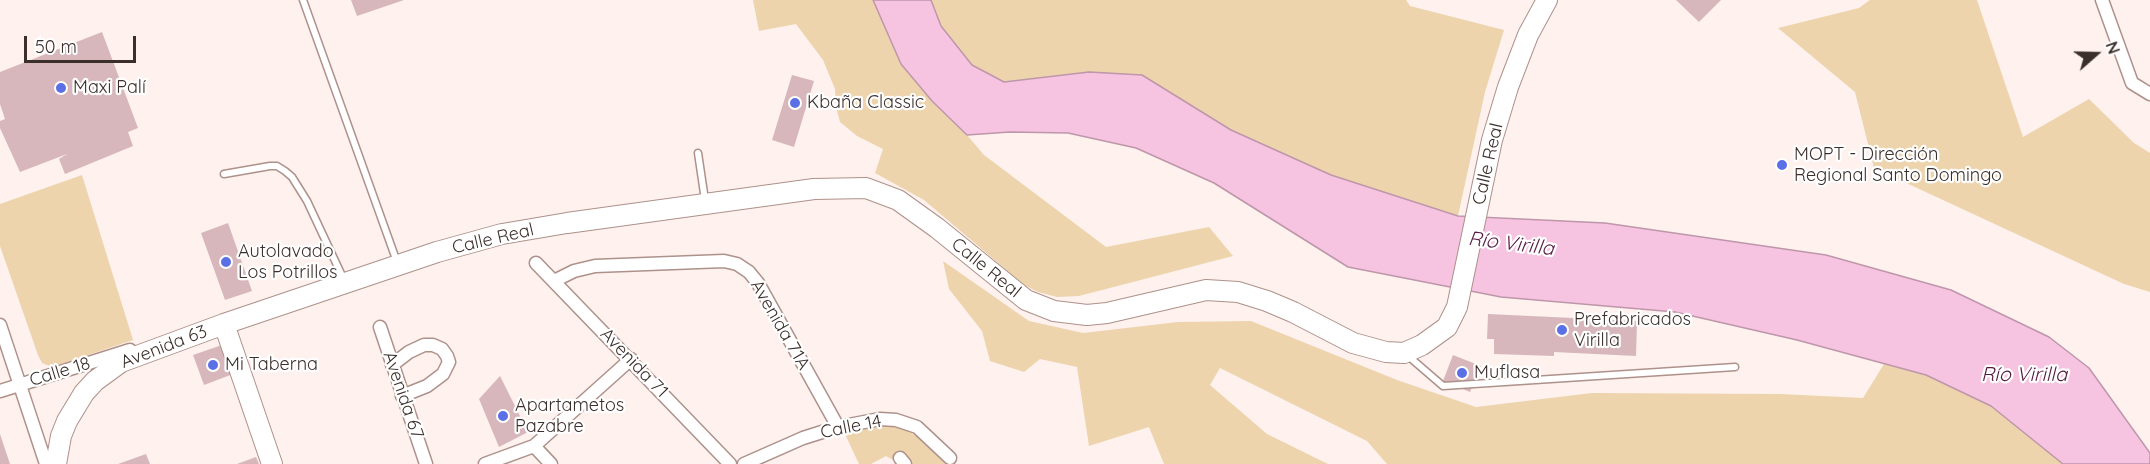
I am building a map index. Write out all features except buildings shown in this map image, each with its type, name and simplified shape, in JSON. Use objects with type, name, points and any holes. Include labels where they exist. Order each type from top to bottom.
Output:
[{"type":"main road","name":"Calle Real","points":[[224,324],[399,265],[502,234],[814,189],[866,188],[898,200],[937,228],[1026,300],[1054,311],[1097,314],[1206,291],[1238,292],[1267,301],[1353,343],[1386,352],[1404,353],[1422,345],[1447,327],[1457,307],[1492,140],[1508,87],[1528,35],[1547,0]]},
{"type":"main road","name":"Avenida 63","points":[[56,464],[61,436],[67,421],[84,393],[95,381],[121,362],[224,324]]},
{"type":"main road","points":[[224,324],[272,464]]},
{"type":"street","points":[[2102,0],[2132,83],[2150,94]]},
{"type":"street","name":"Avenida 71A","points":[[554,281],[574,271],[595,266],[724,261],[737,264],[749,272],[758,283],[838,427]]},
{"type":"street","name":"Avenida 71","points":[[536,263],[730,464]]},
{"type":"street","name":"Calle 18","points":[[0,391],[110,356],[224,324]]},
{"type":"street","points":[[0,325],[46,464]]},
{"type":"street","name":"Avenida 67","points":[[380,327],[426,464]]},
{"type":"street","points":[[392,365],[408,352],[424,345],[433,345],[442,349],[447,356],[449,363],[443,374],[427,386],[402,396]]},
{"type":"street","points":[[485,464],[534,446],[631,359]]},
{"type":"street","name":"Calle 14","points":[[744,464],[803,438],[838,427],[880,420],[907,422],[917,427],[950,458]]},
{"type":"street","points":[[534,446],[551,464]]},
{"type":"lane","points":[[303,0],[399,265]]},
{"type":"lane","points":[[698,153],[706,204]]},
{"type":"lane","points":[[224,174],[260,166],[277,166],[292,177],[307,201],[345,283]]},
{"type":"lane","points":[[1404,353],[1443,386],[1735,367]]},
{"type":"shaded area","points":[[753,0],[873,0],[901,64],[932,101],[984,155],[1106,247],[1209,227],[1233,256],[1079,296],[1057,297],[1024,285],[924,200],[875,173],[883,149],[857,136],[840,122],[835,89],[823,60],[796,24],[759,31]]},
{"type":"shaded area","points":[[931,0],[1406,0],[1410,6],[1504,30],[1485,92],[1458,216],[1331,175],[1231,130],[1142,75],[1089,72],[1004,82],[972,65],[941,26]]},
{"type":"shaded area","points":[[1870,0],[1977,0],[2023,137],[2089,99],[2134,143],[2150,153],[2150,292],[2124,284],[1874,168],[1855,92],[1778,28],[1859,8]]},
{"type":"shaded area","points":[[82,175],[133,340],[52,367],[42,363],[38,355],[0,246],[0,204]]},
{"type":"shaded area","points":[[943,261],[1029,321],[1083,333],[1178,322],[1251,321],[1397,380],[1476,407],[1592,393],[1780,394],[1863,398],[1884,364],[1926,375],[1991,406],[2063,464],[1387,464],[1367,441],[1220,368],[1210,385],[1267,434],[1328,464],[1164,464],[1149,427],[1089,446],[1077,367],[1040,359],[1024,372],[990,361],[982,331],[949,289]]},
{"type":"shaded area","points":[[881,425],[905,429],[948,462],[944,464],[900,464],[886,456],[871,464],[859,464],[844,432]]},
{"type":"water","name":"Río Virilla","points":[[873,0],[931,0],[941,26],[972,65],[1004,82],[1089,72],[1142,75],[1231,130],[1331,175],[1458,216],[1605,223],[1826,255],[1951,290],[2049,337],[2089,368],[2150,453],[2150,464],[2063,464],[1991,406],[1926,375],[1797,340],[1675,312],[1501,297],[1348,267],[1214,183],[1136,148],[1068,133],[1010,132],[967,135],[932,101],[901,64]]},
{"type":"place","name":"Maxi Palí","points":[[61,88]]},
{"type":"place","name":"Kbaña Classic","points":[[795,103]]},
{"type":"place","name":"MOPT - Dirección Regional Santo Domingo","points":[[1782,165]]},
{"type":"place","name":"Autolavado Los Potrillos","points":[[226,262]]},
{"type":"place","name":"Prefabricados Virilla","points":[[1562,330]]},
{"type":"place","name":"Mi Taberna","points":[[213,365]]},
{"type":"place","name":"Muflasa","points":[[1462,373]]},
{"type":"place","name":"Apartametos Pazabre","points":[[503,416]]}]
